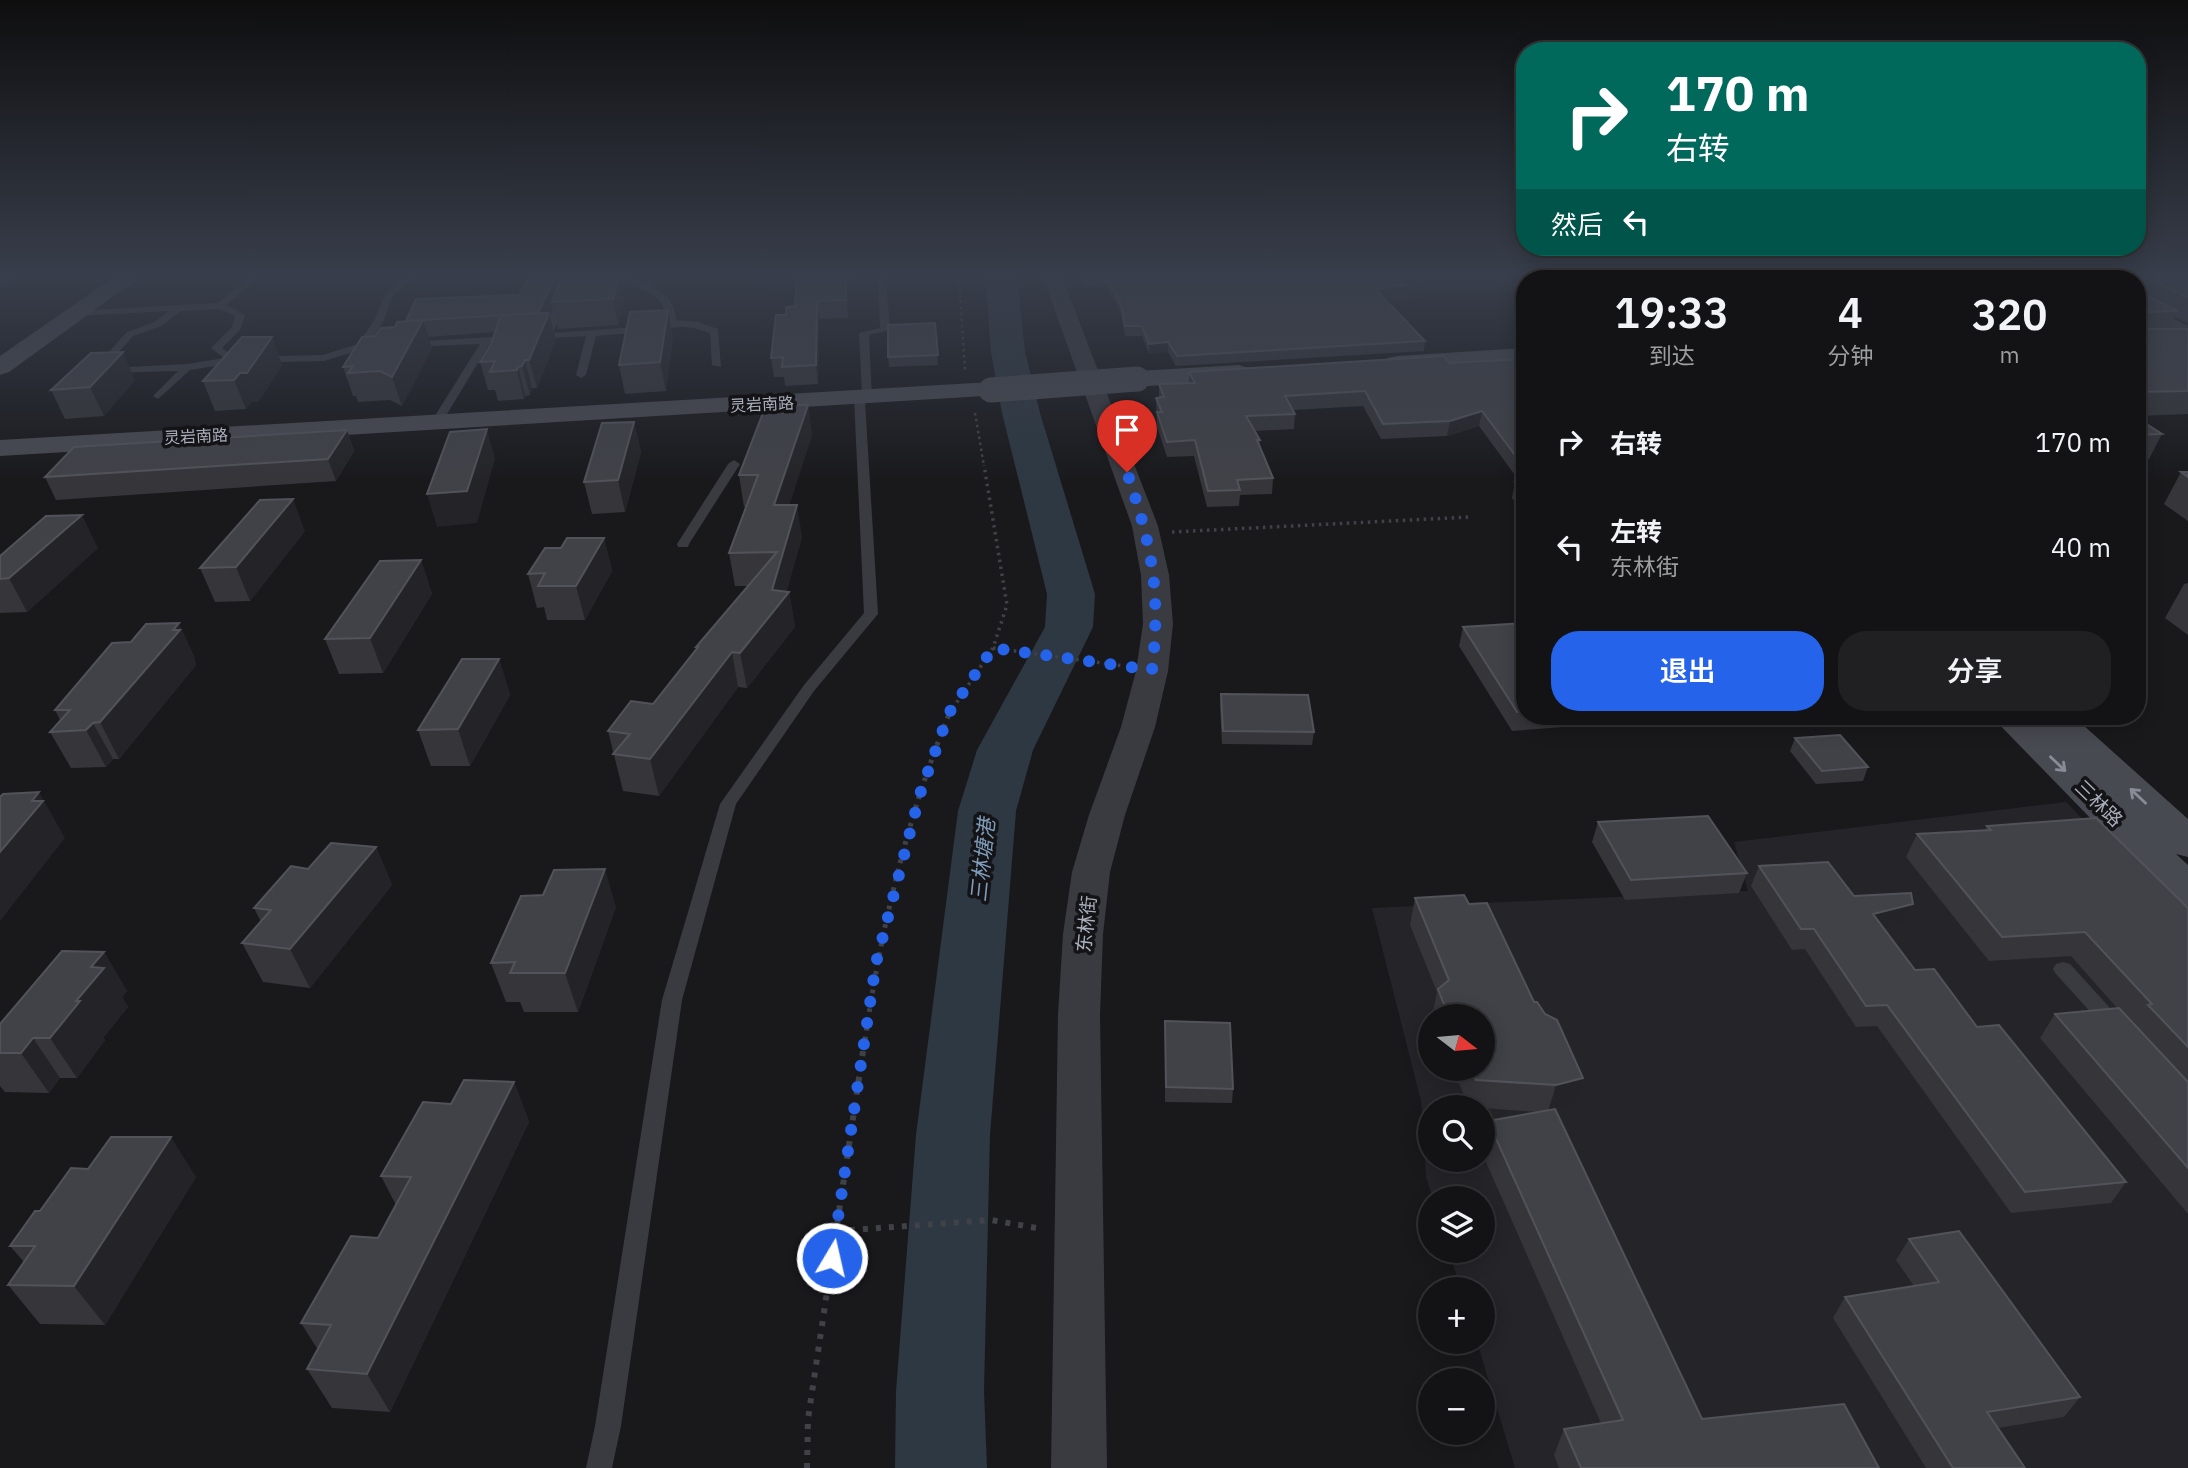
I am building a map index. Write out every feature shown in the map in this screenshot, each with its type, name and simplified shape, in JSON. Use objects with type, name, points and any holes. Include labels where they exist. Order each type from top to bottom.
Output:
[{"type":"street","points":[[0,367],[31,346]]},
{"type":"street","name":"东林街","points":[[1078,346],[1127,472],[1147,533],[1155,575],[1158,624],[1152,670],[1138,727],[1107,815],[1091,872],[1083,934],[1079,1015],[1077,1235],[1079,1468]]},
{"type":"street","points":[[1372,365],[1516,356]]},
{"type":"street","name":"灵岩南路","points":[[0,448],[1262,372]]},
{"type":"street","name":"三林路","points":[[2019,725],[2188,891]]},
{"type":"street","name":"三林路","points":[[2062,725],[2188,843]]},
{"type":"lane","points":[[119,346],[95,372],[187,367],[233,360],[324,358],[362,346],[375,346]]},
{"type":"lane","points":[[219,346],[216,348],[233,360]]},
{"type":"lane","points":[[437,422],[483,346]]},
{"type":"lane","points":[[581,375],[589,346]]},
{"type":"lane","points":[[715,346],[716,365]]},
{"type":"lane","points":[[599,1468],[608,1426],[672,1000],[729,804],[809,688],[871,614],[863,398],[864,346]]},
{"type":"lane","points":[[158,396],[187,367]]},
{"type":"lane","points":[[683,544],[734,464]]},
{"type":"lane","points":[[2063,969],[2126,1038]]},
{"type":"path","points":[[956,373],[965,373],[963,346]]},
{"type":"path","points":[[807,1468],[808,1419],[876,963],[920,794],[949,713],[993,648],[1007,605],[975,412],[964,413]]},
{"type":"path","points":[[1147,533],[1470,517]]},
{"type":"path","points":[[993,648],[1152,670]]},
{"type":"path","points":[[836,1231],[991,1220],[1077,1235]]},
{"type":"shaded area","points":[[2066,802],[2188,926],[2188,1468],[1515,1468],[1495,1402],[1495,1368],[1485,1368],[1481,1354],[1495,1354],[1495,1277],[1457,1277],[1453,1263],[1495,1263],[1495,1186],[1429,1186],[1426,1172],[1495,1172],[1495,1095],[1419,1095],[1372,908],[1748,891],[1734,842]]},
{"type":"building","points":[[234,346],[266,346],[247,373],[240,373],[234,380],[203,381]]},
{"type":"building","points":[[357,346],[409,346],[392,377],[380,371],[348,373],[353,366],[343,367]]},
{"type":"building","points":[[490,346],[535,346],[529,360],[525,360],[517,370],[490,372],[495,361],[480,362]]},
{"type":"building","points":[[623,346],[663,346],[660,362],[619,365]]},
{"type":"building","points":[[772,346],[816,346],[816,365],[782,367],[783,357],[771,358]]},
{"type":"building","points":[[888,346],[937,346],[938,355],[888,357]]},
{"type":"building","points":[[1170,346],[1350,346],[1177,356]]},
{"type":"building","points":[[2146,346],[2188,346],[2188,391],[2146,392]]},
{"type":"building","points":[[123,352],[90,387],[51,390],[91,353]]},
{"type":"building","points":[[1443,356],[1450,363],[1516,359],[1516,456],[1482,411],[1450,421],[1383,424],[1365,391],[1285,396],[1295,414],[1246,416],[1260,440],[1257,440],[1273,478],[1237,480],[1240,490],[1208,491],[1195,440],[1167,442],[1157,412],[1162,412],[1156,398],[1164,397],[1159,384],[1195,383],[1189,372]]},
{"type":"building","points":[[766,405],[808,405],[774,505],[797,505],[772,590],[789,592],[740,653],[732,652],[650,759],[613,754],[630,734],[608,731],[631,701],[653,704],[696,647],[777,552],[729,553],[758,475],[739,475]]},
{"type":"building","points":[[634,422],[618,480],[584,482],[602,423]]},
{"type":"building","points":[[2146,424],[2162,434],[2146,435]]},
{"type":"building","points":[[487,429],[467,491],[427,494],[450,432]]},
{"type":"building","points":[[347,430],[328,459],[45,477],[74,447]]},
{"type":"building","points":[[293,499],[236,567],[200,568],[260,500]]},
{"type":"building","points":[[82,515],[9,578],[0,579],[0,556],[46,516]]},
{"type":"building","points":[[567,538],[604,538],[576,586],[538,586],[545,573],[528,574],[545,548],[561,548]]},
{"type":"building","points":[[421,560],[370,638],[325,639],[380,561]]},
{"type":"building","points":[[179,623],[173,630],[180,630],[100,722],[93,723],[86,730],[50,732],[70,710],[55,710],[112,643],[131,642],[146,624]]},
{"type":"building","points":[[1516,624],[1516,710],[1463,627]]},
{"type":"building","points":[[462,659],[499,659],[458,729],[418,730]]},
{"type":"building","points":[[1221,694],[1308,695],[1314,732],[1223,731]]},
{"type":"building","points":[[1840,735],[1868,767],[1822,771],[1795,738]]},
{"type":"building","points":[[39,792],[32,801],[43,801],[0,852],[0,797],[3,794]]},
{"type":"building","points":[[1708,816],[1747,873],[1631,880],[1598,822]]},
{"type":"building","points":[[2096,818],[2188,908],[2188,1047],[2085,932],[2002,937],[1917,834],[1991,830],[1987,826]]},
{"type":"building","points":[[331,843],[376,847],[290,949],[242,943],[271,910],[254,908],[291,866],[308,869]]},
{"type":"building","points":[[1828,862],[1854,896],[1911,893],[1913,904],[1873,914],[1915,970],[1934,969],[1977,1027],[1999,1025],[2126,1182],[2025,1192],[1887,1005],[1866,1006],[1814,929],[1801,929],[1759,866]]},
{"type":"building","points":[[605,869],[565,973],[510,973],[515,962],[491,963],[521,896],[543,895],[554,870]]},
{"type":"building","points":[[1464,895],[1469,904],[1487,903],[1534,1002],[1537,1002],[1545,1014],[1557,1020],[1583,1078],[1556,1085],[1494,1081],[1495,1004],[1444,1004],[1438,989],[1449,980],[1415,898]]},
{"type":"building","points":[[62,951],[104,952],[91,967],[104,968],[50,1038],[33,1038],[21,1053],[0,1053],[0,1024]]},
{"type":"building","points":[[2119,1008],[2188,1082],[2188,1168],[2055,1014]]},
{"type":"building","points":[[1165,1021],[1230,1023],[1233,1089],[1166,1087]]},
{"type":"building","points":[[464,1080],[514,1082],[367,1374],[307,1369],[331,1325],[301,1323],[351,1236],[378,1238],[411,1177],[381,1176],[423,1102],[451,1104]]},
{"type":"building","points":[[1555,1109],[1702,1419],[1844,1404],[1879,1468],[1581,1468],[1564,1429],[1623,1420],[1495,1137],[1495,1120]]},
{"type":"building","points":[[111,1137],[171,1137],[74,1286],[8,1285],[35,1246],[10,1246],[71,1168],[88,1169]]},
{"type":"building","points":[[1959,1231],[2080,1397],[1987,1412],[2025,1468],[1953,1468],[1845,1297],[1939,1282],[1909,1239]]},
{"type":"waterway","name":"三林塘港","points":[[941,1468],[940,1391],[953,1135],[987,811],[1005,750],[1069,627],[1071,594],[1021,413],[1007,346]]},
{"type":"route","points":[[832,1258],[876,963],[920,794],[949,713],[993,648],[1152,670],[1158,624],[1155,575],[1145,526],[1127,472]]}]
